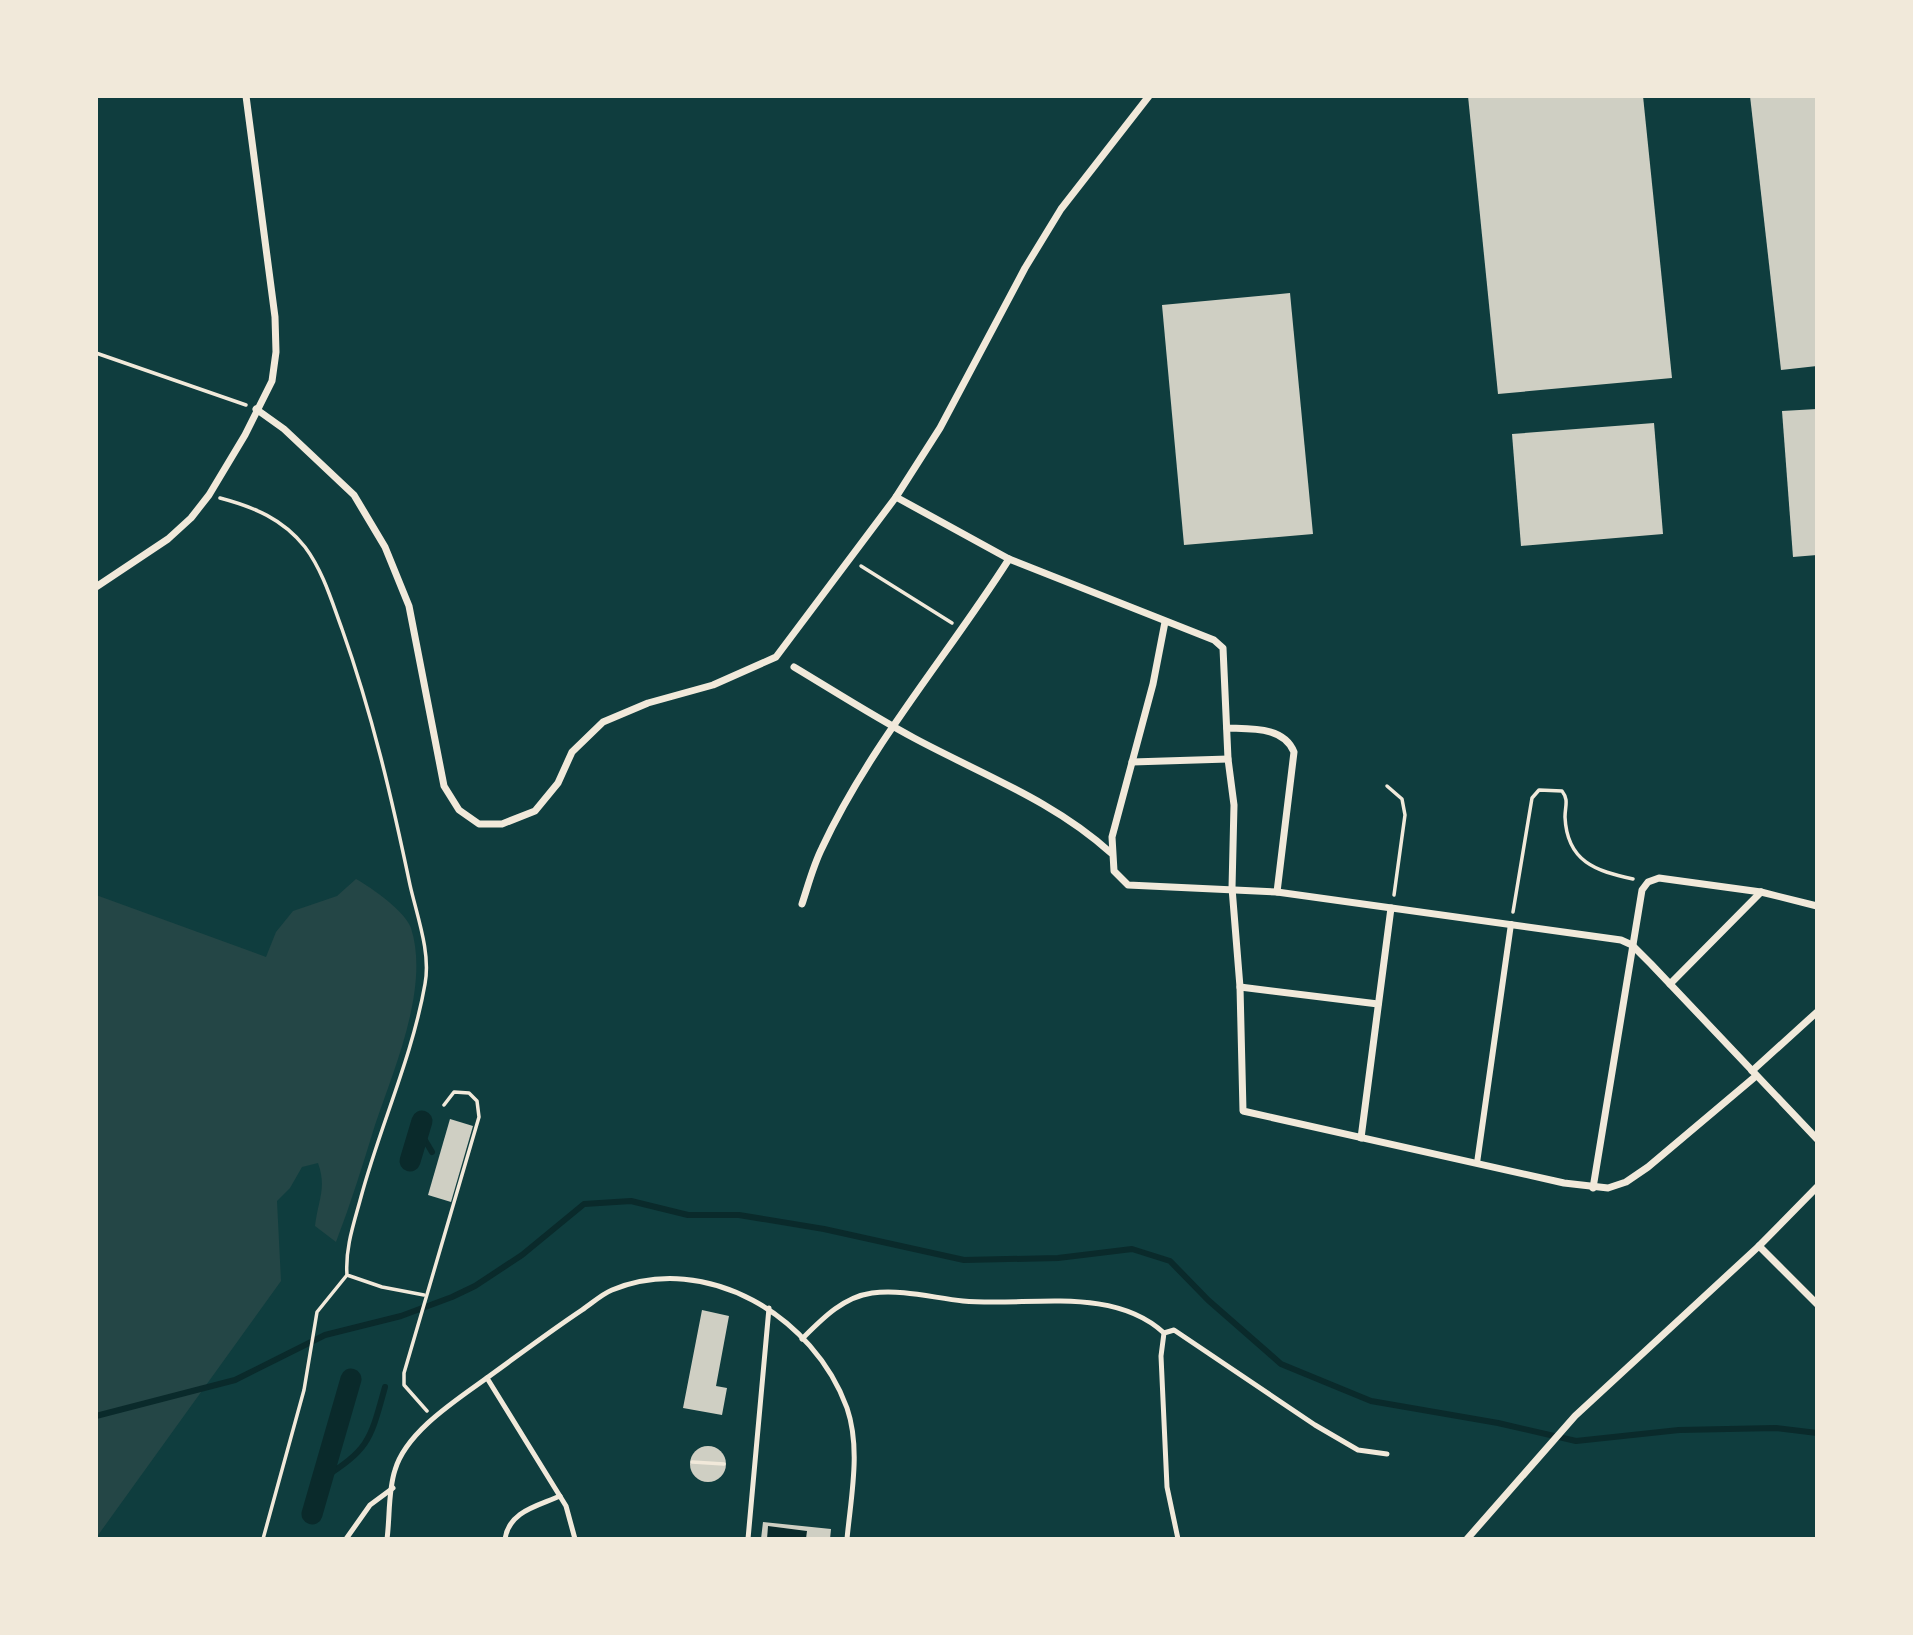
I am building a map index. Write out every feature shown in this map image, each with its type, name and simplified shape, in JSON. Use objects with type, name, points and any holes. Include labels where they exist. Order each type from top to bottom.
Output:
[{"type":"street","points":[[96,587],[168,539],[191,518],[209,495],[245,435],[272,381],[276,352],[275,317],[246,96]]},
{"type":"street","points":[[256,409],[284,429],[354,495],[385,547],[409,606],[444,786],[459,810],[479,824],[502,824],[535,811],[558,783],[572,752],[604,722],[649,703],[713,685],[770,662],[896,497],[940,428],[1025,268],[1060,209],[1149,96]]},
{"type":"street","points":[[896,497],[1009,559],[1214,640],[1223,648],[1227,759],[1234,805],[1232,888],[1240,987],[1243,1111],[1593,1188],[1608,1188],[1626,1182],[1648,1167],[1754,1073],[1817,1012]]},
{"type":"street","points":[[802,904],[828,835],[895,727],[1009,559]]},
{"type":"street","points":[[1165,622],[1112,837],[1114,871],[1128,885],[1277,892],[1621,940],[1632,945],[1817,1139]]},
{"type":"street","points":[[794,667],[895,727],[1024,793],[1091,836],[1111,853]]},
{"type":"street","points":[[1227,729],[1255,729],[1282,735],[1290,741],[1294,752],[1277,892]]},
{"type":"street","points":[[1132,762],[1227,759]]},
{"type":"street","points":[[1593,1188],[1632,945],[1642,890],[1648,882],[1660,878],[1761,892],[1817,906]]},
{"type":"street","points":[[1670,985],[1761,892]]},
{"type":"street","points":[[1360,1138],[1391,908]]},
{"type":"street","points":[[1477,1163],[1511,924]]},
{"type":"street","points":[[1240,987],[1378,1004]]},
{"type":"street","points":[[1467,1539],[1575,1416],[1759,1245],[1817,1187]]},
{"type":"street","points":[[1759,1245],[1817,1304]]},
{"type":"lane","points":[[387,1539],[395,1470],[404,1453],[434,1417],[612,1290],[659,1279],[705,1282],[746,1295],[769,1308],[820,1358],[846,1407],[854,1437],[847,1539]]},
{"type":"lane","points":[[802,1339],[825,1315],[846,1301],[872,1293],[897,1292],[964,1301],[1044,1301],[1117,1308],[1138,1313],[1164,1333]]},
{"type":"lane","points":[[748,1539],[769,1308]]},
{"type":"lane","points":[[1164,1333],[1174,1330],[1315,1425],[1358,1450],[1387,1454]]},
{"type":"lane","points":[[1164,1333],[1161,1356],[1167,1487],[1178,1539]]},
{"type":"lane","points":[[487,1378],[560,1496],[575,1539]]},
{"type":"lane","points":[[346,1539],[370,1505],[393,1488]]},
{"type":"lane","points":[[505,1539],[508,1523],[519,1514],[560,1496]]},
{"type":"path","points":[[96,353],[256,409]]},
{"type":"path","points":[[209,495],[246,504],[278,519],[305,547],[323,578],[354,663],[387,779],[423,943],[426,982],[404,1067],[360,1198],[346,1260],[347,1275],[317,1312],[304,1390],[262,1539]]},
{"type":"path","points":[[851,559],[963,629]]},
{"type":"path","points":[[1387,786],[1402,799],[1405,815],[1391,908]]},
{"type":"path","points":[[1511,924],[1532,798],[1539,790],[1562,791],[1567,798],[1568,838],[1579,857],[1594,870],[1648,882]]},
{"type":"path","points":[[434,1417],[404,1385],[404,1373],[424,1296],[470,1158],[479,1117],[477,1101],[469,1093],[454,1092],[444,1105]]},
{"type":"path","points":[[347,1275],[382,1287],[424,1296]]},
{"type":"path","points":[[692,1462],[724,1464]]},
{"type":"shaded area","points":[[356,879],[387,900],[408,921],[416,951],[416,976],[400,1054],[336,1242],[315,1226],[322,1187],[318,1163],[302,1167],[290,1188],[277,1201],[281,1281],[96,1538],[96,895],[266,957],[276,932],[293,911],[337,896]]},
{"type":"shaded area","points":[[708,1449],[720,1453],[724,1465],[720,1477],[708,1481],[696,1477],[692,1465],[696,1453]]},
{"type":"shaded area","points":[[768,1526],[807,1531],[806,1539],[767,1539]]},
{"type":"building","points":[[1468,96],[1643,96],[1672,378],[1498,394]]},
{"type":"building","points":[[1750,96],[1817,96],[1817,366],[1781,370]]},
{"type":"building","points":[[1290,293],[1313,534],[1184,545],[1162,305]]},
{"type":"building","points":[[1817,409],[1817,555],[1793,557],[1782,411]]},
{"type":"building","points":[[1654,423],[1663,534],[1521,546],[1512,434]]},
{"type":"building","points":[[450,1119],[473,1126],[451,1202],[428,1195]]},
{"type":"building","points":[[702,1310],[729,1316],[716,1386],[727,1388],[722,1415],[683,1408]]},
{"type":"building","points":[[708,1446],[721,1451],[726,1464],[721,1477],[708,1482],[695,1477],[690,1464],[695,1451]]},
{"type":"building","points":[[763,1522],[831,1529],[830,1539],[806,1539],[807,1531],[768,1526],[767,1539],[761,1539]]},
{"type":"waterway","points":[[410,1161],[422,1121]]},
{"type":"waterway","points":[[419,1130],[432,1152]]},
{"type":"waterway","points":[[96,1416],[235,1380],[325,1335],[401,1316],[452,1297],[475,1286],[522,1255],[584,1204],[631,1201],[688,1215],[739,1215],[824,1229],[964,1260],[1058,1258],[1132,1249],[1170,1261],[1208,1300],[1281,1364],[1371,1401],[1498,1423],[1576,1441],[1679,1430],[1776,1428],[1817,1433]]},
{"type":"waterway","points":[[312,1514],[351,1379]]},
{"type":"waterway","points":[[322,1479],[350,1459],[366,1442],[376,1420],[385,1387]]}]
